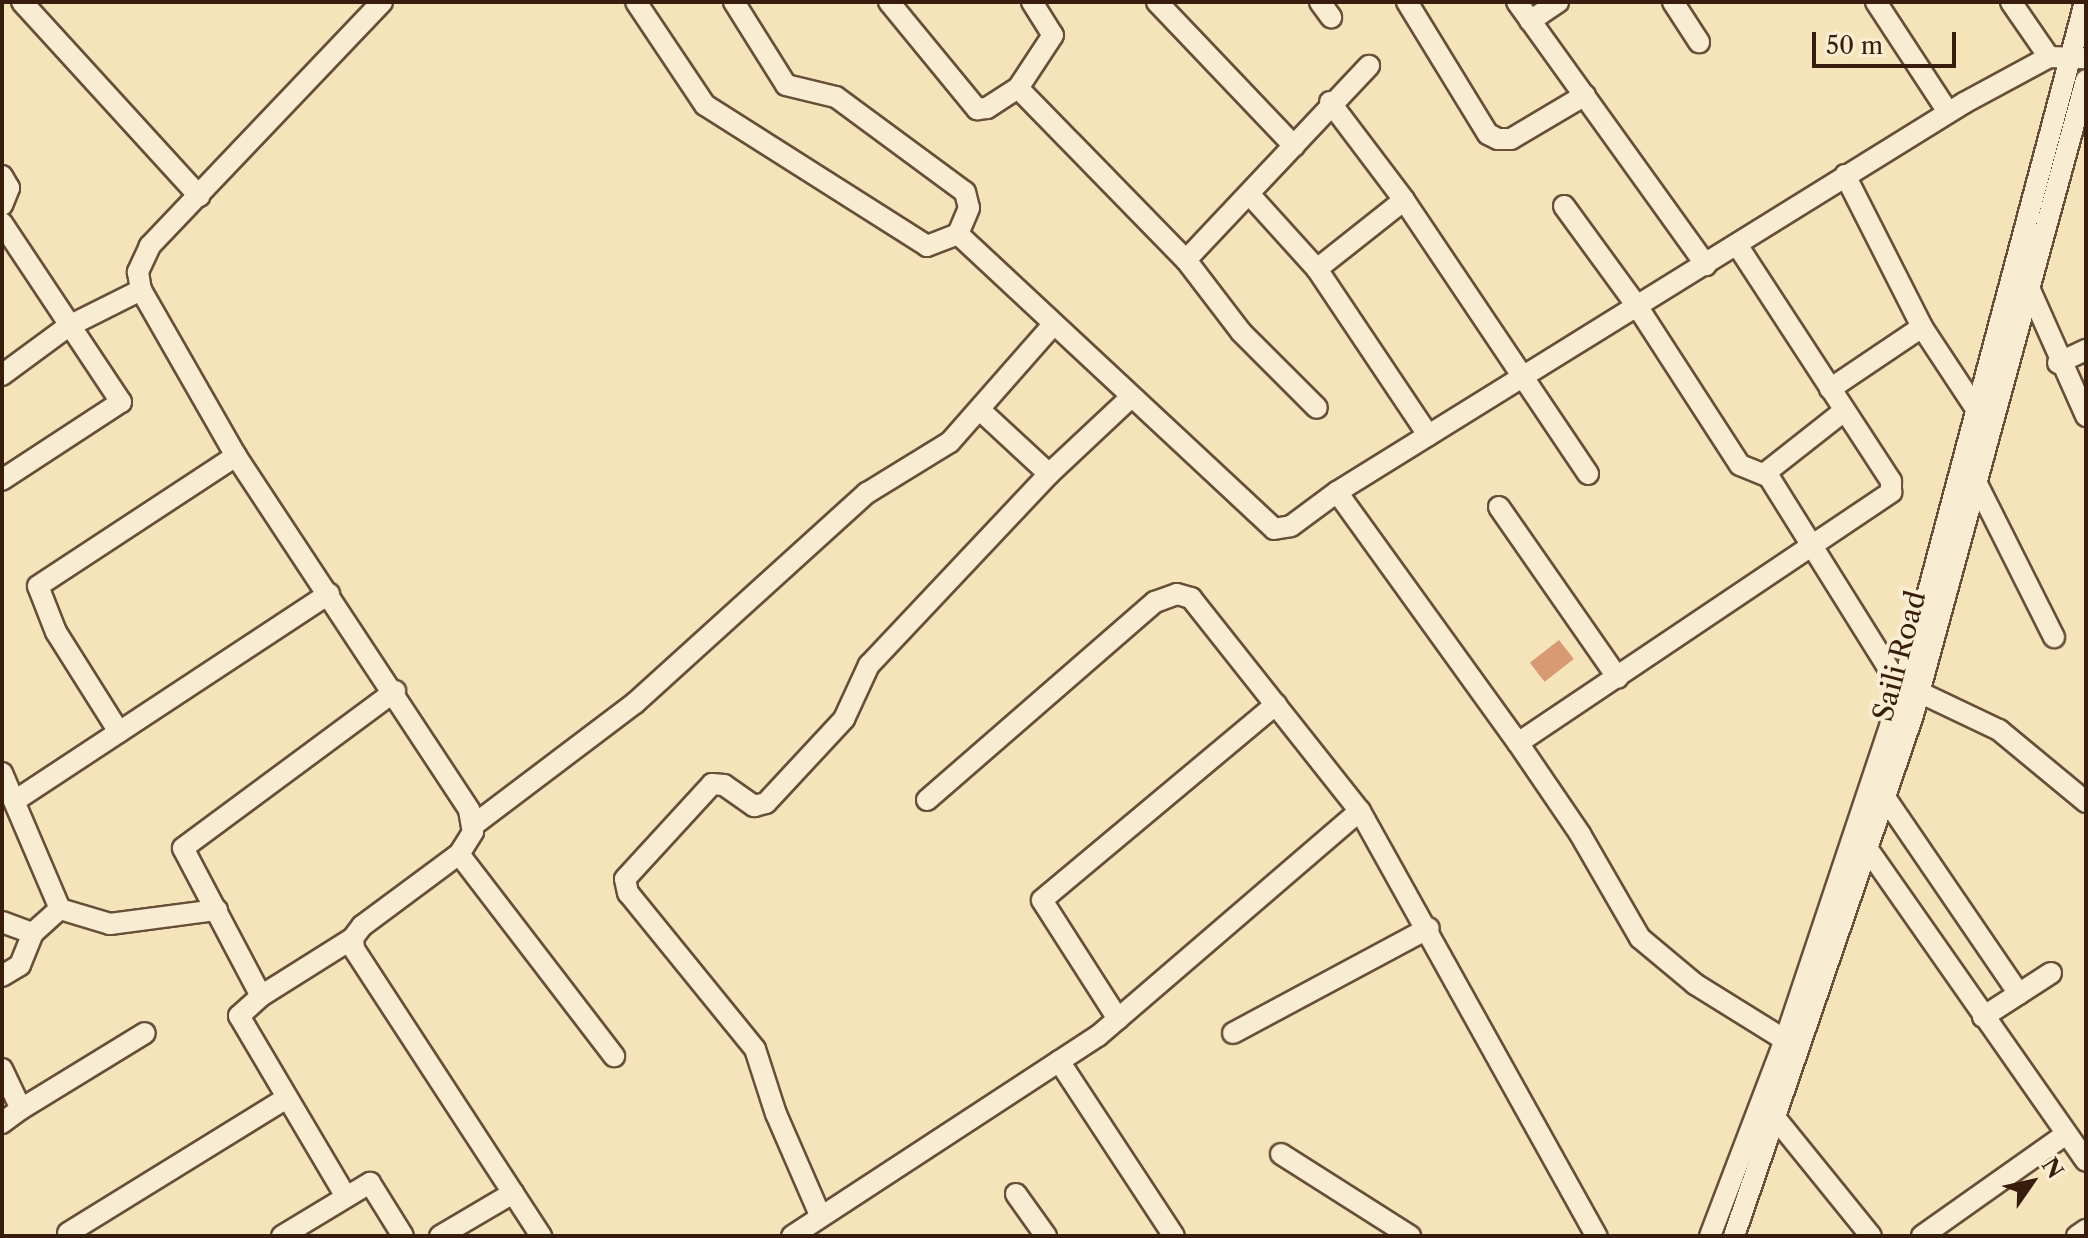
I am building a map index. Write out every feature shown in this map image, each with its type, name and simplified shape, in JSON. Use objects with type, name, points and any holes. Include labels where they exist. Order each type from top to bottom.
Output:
[{"type":"street","points":[[22,2],[199,196]]},
{"type":"street","points":[[382,2],[150,246],[138,272],[141,290],[236,456],[395,691],[475,824]]},
{"type":"street","points":[[636,2],[705,105],[927,246],[958,234],[969,208],[965,192],[836,97],[786,85],[734,2]]},
{"type":"street","points":[[889,2],[977,109],[1018,88],[1053,35],[1032,2]]},
{"type":"street","points":[[1157,2],[1294,146]]},
{"type":"street","points":[[1407,2],[1488,134],[1498,139],[1511,139],[1585,95]]},
{"type":"street","points":[[1517,2],[1706,265]]},
{"type":"street","points":[[1530,21],[1558,2]]},
{"type":"street","points":[[1673,2],[1699,42]]},
{"type":"street","points":[[1876,2],[1948,112]]},
{"type":"street","points":[[2011,2],[2067,57]]},
{"type":"street","points":[[1710,1236],[1785,1040],[1911,691],[1974,406],[2067,57],[2085,2]]},
{"type":"street","points":[[958,234],[1267,526],[1291,526],[1337,492],[1948,112],[2067,57]]},
{"type":"street","points":[[1186,260],[1251,196],[1330,102],[1369,66]]},
{"type":"street","points":[[1018,88],[1186,260],[1241,332],[1317,408]]},
{"type":"street","name":"Saili Road","points":[[1734,1236],[1777,1120],[1886,799],[1911,691],[1975,480],[2028,283],[2085,90]]},
{"type":"street","points":[[1330,102],[1404,200],[1588,474]]},
{"type":"street","points":[[1845,175],[1922,327],[1974,406]]},
{"type":"street","points":[[2,176],[9,188],[2,205]]},
{"type":"street","points":[[1251,196],[1317,269],[1428,435]]},
{"type":"street","points":[[1317,269],[1404,200]]},
{"type":"street","points":[[1564,206],[1637,306],[1740,465],[1764,474],[1911,691],[1999,730],[2086,802]]},
{"type":"street","points":[[2,223],[67,327],[119,397],[120,406],[2,480]]},
{"type":"street","points":[[1518,743],[1872,509],[1893,488],[1737,245]]},
{"type":"street","points":[[2011,269],[2028,283],[2058,363],[2086,416]]},
{"type":"street","points":[[2,375],[67,327],[141,290]]},
{"type":"street","points":[[345,1195],[239,1016],[261,996],[353,938],[459,854],[475,824],[635,703],[867,493],[950,442],[1052,326]]},
{"type":"street","points":[[1830,389],[1922,327]]},
{"type":"street","points":[[2058,363],[2086,350]]},
{"type":"street","points":[[820,1215],[776,1114],[755,1049],[628,893],[625,879],[712,784],[724,785],[754,806],[766,803],[844,719],[869,665],[1049,474],[1130,398]]},
{"type":"street","points":[[980,410],[1049,474]]},
{"type":"street","points":[[1764,474],[1844,411]]},
{"type":"street","points":[[119,732],[56,632],[38,586],[236,456]]},
{"type":"street","points":[[1975,480],[2054,637]]},
{"type":"street","points":[[1337,492],[1580,834],[1640,938],[1695,984],[1785,1040]]},
{"type":"street","points":[[1499,507],[1618,678]]},
{"type":"street","points":[[16,800],[329,594]]},
{"type":"street","points":[[927,800],[1155,602],[1169,595],[1191,598],[1360,811],[1429,928],[1597,1236]]},
{"type":"street","points":[[261,996],[217,910],[183,856],[186,844],[395,691]]},
{"type":"street","points":[[1118,1019],[1042,900],[1276,704]]},
{"type":"street","points":[[2,773],[60,909]]},
{"type":"street","points":[[1886,799],[2019,994]]},
{"type":"street","points":[[792,1236],[1118,1019],[1360,811]]},
{"type":"street","points":[[1869,851],[2086,1161]]},
{"type":"street","points":[[459,854],[614,1056]]},
{"type":"street","points":[[60,909],[110,924],[217,910]]},
{"type":"street","points":[[2,976],[26,957],[33,933],[60,909]]},
{"type":"street","points":[[2,922],[33,933]]},
{"type":"street","points":[[1233,1033],[1429,928]]},
{"type":"street","points":[[353,938],[359,960],[541,1236]]},
{"type":"street","points":[[1983,1017],[2051,973]]},
{"type":"street","points":[[2,1123],[145,1033]]},
{"type":"street","points":[[1059,1061],[1174,1236]]},
{"type":"street","points":[[2,1069],[21,1109]]},
{"type":"street","points":[[66,1235],[287,1098]]},
{"type":"street","points":[[1777,1120],[1871,1236]]},
{"type":"street","points":[[1922,1236],[2066,1134]]},
{"type":"street","points":[[1281,1154],[1410,1236]]},
{"type":"street","points":[[282,1236],[345,1195],[373,1185],[403,1236]]},
{"type":"street","points":[[440,1236],[513,1193]]},
{"type":"street","points":[[1016,1194],[1046,1236]]},
{"type":"street","points":[[2077,1236],[2086,1230]]},
{"type":"building","points":[[1559,640],[1574,659],[1545,682],[1530,663]]}]
